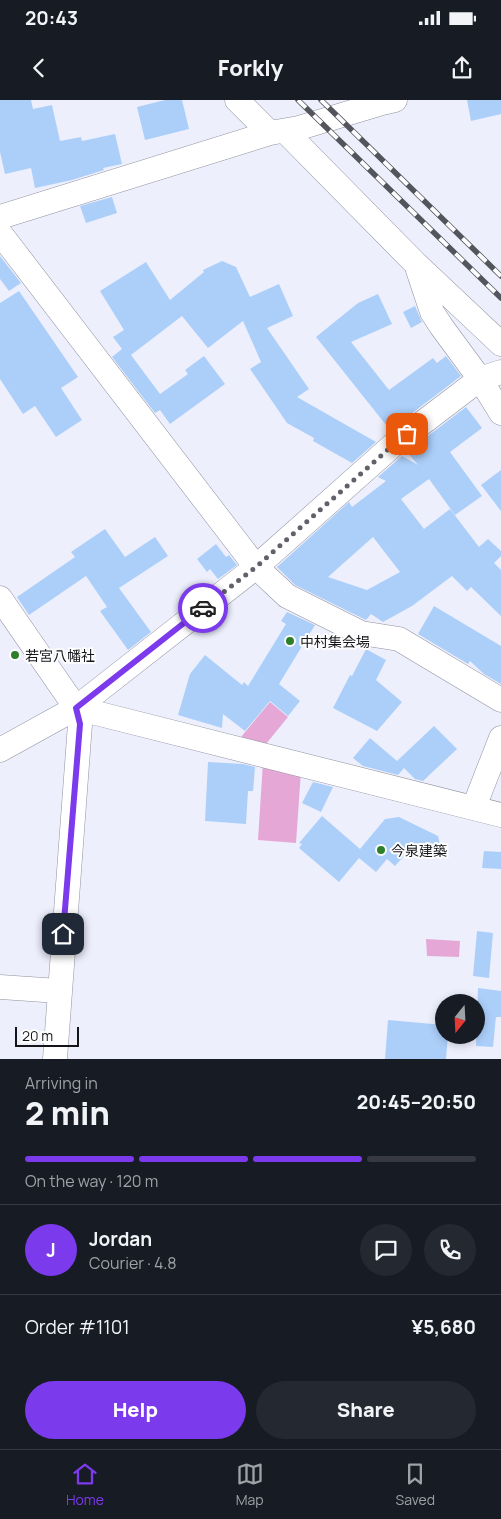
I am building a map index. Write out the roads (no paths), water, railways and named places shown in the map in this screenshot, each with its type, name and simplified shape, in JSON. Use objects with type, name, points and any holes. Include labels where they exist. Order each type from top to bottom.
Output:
[{"type":"street","points":[[237,100],[277,132],[501,344]]},
{"type":"street","points":[[0,218],[277,132],[395,100]]},
{"type":"street","points":[[0,234],[256,567],[287,596],[361,633],[399,639],[501,700]]},
{"type":"street","points":[[415,264],[432,312],[441,326],[491,375],[501,413]]},
{"type":"street","points":[[0,750],[76,708],[256,567],[392,446],[491,375]]},
{"type":"street","points":[[0,598],[76,708],[80,724],[55,1059]]},
{"type":"street","points":[[76,708],[501,815]]},
{"type":"street","points":[[474,807],[501,738]]},
{"type":"street","points":[[0,988],[59,991]]},
{"type":"railway","points":[[298,100],[501,298]]},
{"type":"railway","points":[[321,100],[501,276]]},
{"type":"place","name":"中村集会場","points":[[290,641]]},
{"type":"place","name":"若宮八幡社","points":[[15,655]]},
{"type":"place","name":"今泉建築","points":[[381,850]]}]
